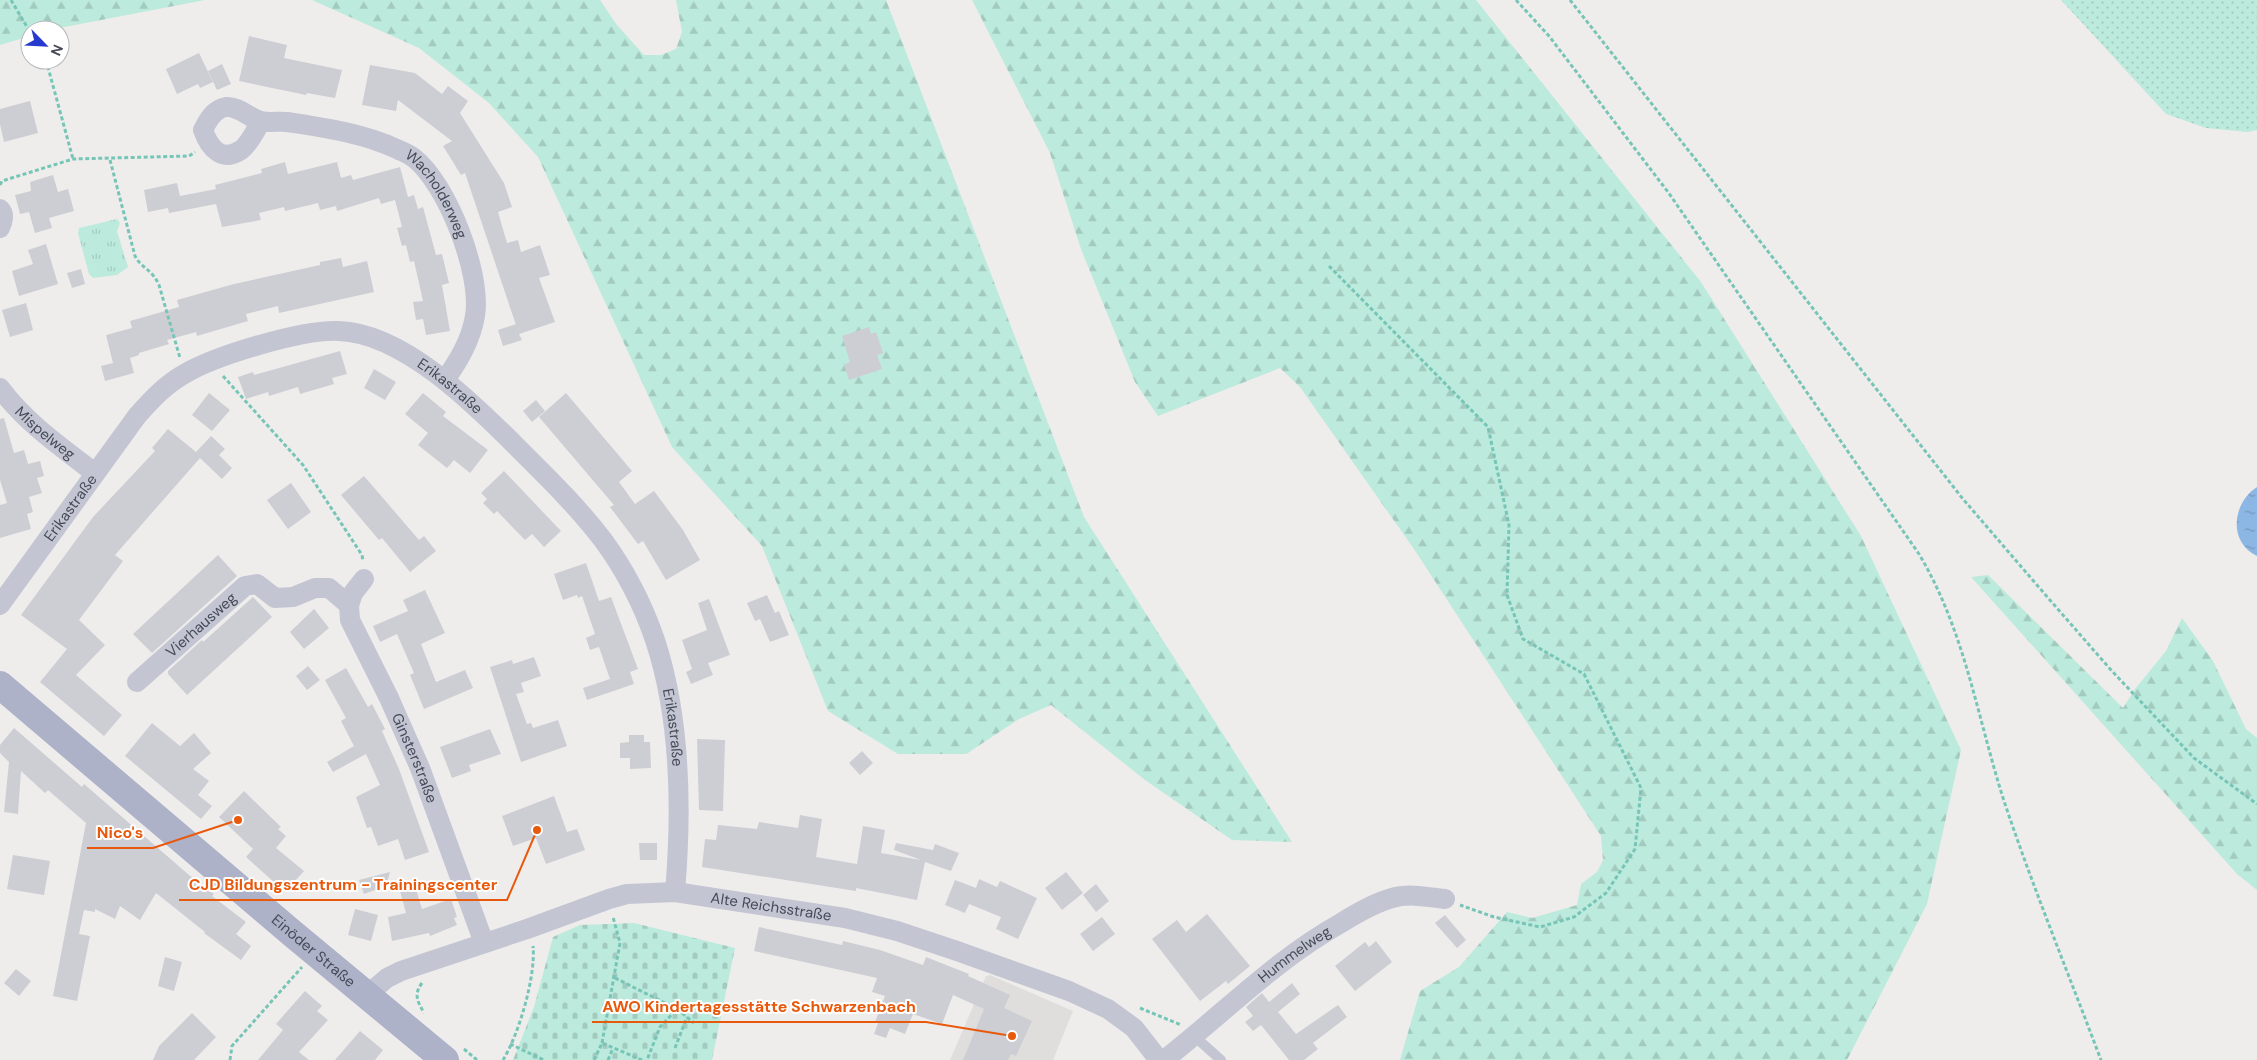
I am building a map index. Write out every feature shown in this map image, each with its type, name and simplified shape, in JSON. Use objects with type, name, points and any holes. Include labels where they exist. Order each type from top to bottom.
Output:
[{"type":"main road","name":"Einöder Straße","points":[[0,685],[367,996],[458,1057]]},
{"type":"street","name":"Wacholderweg","points":[[208,144],[203,130],[210,115],[225,107],[237,109],[261,121],[309,125],[362,136],[413,156],[431,174],[448,205],[476,285],[476,315],[469,340],[445,380]]},
{"type":"street","points":[[208,144],[218,153],[232,154],[242,150],[261,121]]},
{"type":"street","points":[[0,209],[3,222],[0,228]]},
{"type":"street","name":"Erikastraße","points":[[0,605],[136,416],[161,389],[186,373],[211,363],[262,345],[305,334],[340,330],[370,337],[407,353],[445,380],[490,420],[565,494],[604,542],[632,587],[655,640],[670,698],[679,792],[679,844],[675,892]]},
{"type":"street","name":"Mispelweg","points":[[0,388],[18,410],[51,440],[95,473]]},
{"type":"street","points":[[350,605],[353,593],[364,579]]},
{"type":"street","name":"Vierhausweg","points":[[137,682],[245,586],[257,584],[275,598],[293,597],[315,588],[329,588],[350,605]]},
{"type":"street","name":"Ginsterstraße","points":[[350,605],[350,620],[389,698],[420,768],[484,943]]},
{"type":"street","name":"Alte Reichsstraße","points":[[367,996],[387,978],[418,965],[530,928],[609,899],[628,894],[675,892],[845,918],[897,931],[957,951],[1069,991],[1108,1009],[1134,1028],[1159,1060]]},
{"type":"street","name":"Hummelweg","points":[[1164,1060],[1271,969],[1318,936],[1366,908],[1393,897],[1417,895],[1445,899]]},
{"type":"lane","points":[[1194,1036],[1221,1060]]},
{"type":"path","points":[[10,0],[22,20]]},
{"type":"path","points":[[1516,0],[1549,36],[1668,192],[1919,554],[1934,579],[1949,612],[1965,657],[2005,804],[2101,1060]]},
{"type":"path","points":[[1570,0],[1963,499],[2049,600],[2111,670],[2194,758],[2257,804]]},
{"type":"path","points":[[49,70],[73,159]]},
{"type":"path","points":[[0,185],[2,181],[73,159],[110,160],[189,156],[208,144]]},
{"type":"path","points":[[110,160],[135,256],[139,263],[155,275],[186,373]]},
{"type":"path","points":[[1329,266],[1488,426],[1509,525],[1506,595],[1523,639],[1584,674],[1641,788],[1635,849],[1606,893],[1574,917],[1540,927],[1494,916],[1445,899]]},
{"type":"path","points":[[211,363],[303,465],[362,555],[364,579]]},
{"type":"path","points":[[594,1060],[602,1043],[620,943],[609,899]]},
{"type":"path","points":[[503,1060],[530,984],[534,957],[530,928]]},
{"type":"path","points":[[230,1060],[232,1046],[315,952]]},
{"type":"path","points":[[418,965],[426,979],[416,992],[417,1001],[426,1016]]},
{"type":"path","points":[[615,978],[677,1009],[694,1023]]},
{"type":"path","points":[[1108,1009],[1126,1003],[1183,1026],[1194,1036]]},
{"type":"path","points":[[647,1060],[660,1027],[677,1009]]},
{"type":"path","points":[[675,1048],[687,1018]]},
{"type":"path","points":[[602,1043],[632,1058],[642,1060]]},
{"type":"path","points":[[510,1044],[544,1060]]},
{"type":"path","points":[[608,1060],[613,1048]]},
{"type":"path","points":[[458,1057],[477,1060]]},
{"type":"shaded area","points":[[990,975],[1073,1011],[1053,1060],[950,1060],[986,976]]},
{"type":"green space","points":[[0,0],[205,0],[70,26],[70,20],[20,20],[20,39],[0,45]]},
{"type":"green space","points":[[312,0],[600,0],[617,25],[644,55],[661,55],[676,49],[682,32],[676,0],[886,0],[1084,517],[1292,842],[1232,840],[1145,780],[1051,705],[1019,719],[966,754],[898,754],[828,711],[762,546],[672,447],[538,157],[489,103],[419,48]]},
{"type":"green space","points":[[972,0],[1476,0],[1701,282],[1861,536],[1961,750],[1927,904],[1847,1060],[1400,1060],[1420,991],[1459,967],[1507,912],[1532,918],[1577,905],[1581,884],[1597,872],[1603,860],[1601,836],[1414,549],[1300,387],[1280,368],[1158,416],[1135,382],[1081,249],[1050,153]]},
{"type":"green space","points":[[2061,0],[2257,0],[2257,130],[2248,132],[2206,128],[2166,114]]},
{"type":"green space","points":[[117,219],[120,223],[117,231],[128,267],[117,275],[93,278],[89,274],[78,233],[79,228]]},
{"type":"green space","points":[[1988,575],[2123,708],[2135,689],[2166,651],[2182,618],[2213,661],[2246,729],[2257,738],[2257,890],[2237,874],[1971,577]]},
{"type":"green space","points":[[634,923],[735,948],[712,1060],[513,1060],[534,1007],[553,937],[580,925]]},
{"type":"water","points":[[2257,487],[2257,556],[2247,550],[2241,541],[2237,532],[2237,522],[2243,502]]},
{"type":"building","points":[[249,36],[287,45],[284,58],[342,70],[335,98],[307,93],[306,95],[239,81]]},
{"type":"building","points":[[199,53],[213,82],[200,88],[198,84],[177,94],[166,69]]},
{"type":"building","points":[[222,64],[231,84],[217,90],[208,71]]},
{"type":"building","points":[[370,65],[415,73],[442,94],[448,86],[468,101],[460,113],[504,183],[512,207],[498,212],[507,243],[518,240],[521,252],[540,245],[550,275],[539,278],[555,322],[519,334],[522,340],[503,346],[498,330],[516,324],[465,173],[461,175],[443,146],[452,141],[398,100],[396,111],[362,105]]},
{"type":"building","points":[[30,101],[38,133],[4,142],[0,124],[0,109]]},
{"type":"building","points":[[285,162],[288,174],[337,162],[341,178],[351,175],[353,180],[400,167],[408,197],[414,195],[418,209],[423,207],[436,255],[442,254],[449,283],[442,285],[450,331],[426,335],[423,319],[416,320],[413,302],[423,301],[414,261],[410,262],[406,245],[402,246],[397,228],[402,227],[395,200],[381,204],[379,198],[337,211],[336,206],[320,210],[318,203],[285,211],[284,207],[259,213],[261,220],[222,227],[216,204],[169,213],[168,208],[148,212],[144,190],[177,183],[180,196],[216,189],[215,185],[262,173],[261,169]]},
{"type":"building","points":[[53,175],[58,192],[68,189],[74,211],[49,218],[52,228],[35,233],[29,212],[20,214],[15,195],[31,191],[30,182]]},
{"type":"building","points":[[46,244],[58,284],[19,296],[12,271],[33,264],[28,250]]},
{"type":"building","points":[[341,258],[343,267],[367,261],[374,292],[279,313],[278,306],[246,314],[248,321],[197,336],[196,332],[167,340],[169,344],[139,353],[139,355],[130,358],[134,373],[105,381],[101,366],[113,363],[106,335],[132,328],[130,321],[179,307],[177,300],[234,284],[320,265],[320,262]]},
{"type":"building","points":[[81,269],[85,284],[72,288],[67,273]]},
{"type":"building","points":[[26,303],[33,330],[10,337],[2,310]]},
{"type":"building","points":[[869,327],[871,334],[876,332],[883,353],[877,355],[882,369],[849,380],[844,365],[850,362],[842,336]]},
{"type":"building","points":[[340,351],[347,374],[332,378],[334,384],[300,394],[298,387],[269,396],[268,392],[246,399],[238,377],[253,372],[254,375]]},
{"type":"building","points":[[374,369],[396,382],[385,400],[364,388]]},
{"type":"building","points":[[209,393],[230,410],[212,431],[192,415]]},
{"type":"building","points":[[423,393],[446,412],[443,416],[488,450],[470,473],[454,460],[447,468],[418,445],[428,433],[405,414]]},
{"type":"building","points":[[566,393],[632,471],[619,482],[635,504],[654,491],[683,530],[700,560],[666,580],[643,541],[638,544],[610,507],[614,505],[539,417]]},
{"type":"building","points":[[536,400],[545,411],[532,422],[523,411]]},
{"type":"building","points":[[4,418],[14,453],[24,450],[28,464],[40,461],[44,476],[37,478],[42,493],[29,497],[33,512],[27,514],[31,529],[0,538],[0,505],[7,503],[0,480],[0,419]]},
{"type":"building","points":[[168,429],[196,452],[211,436],[225,449],[219,455],[232,468],[222,479],[200,458],[115,555],[123,561],[79,620],[105,645],[76,675],[122,715],[104,736],[40,682],[67,649],[21,615],[93,517],[155,451],[152,448]]},
{"type":"building","points":[[504,471],[561,531],[544,547],[532,534],[525,540],[497,511],[494,514],[483,503],[487,499],[481,493]]},
{"type":"building","points":[[364,476],[419,540],[424,536],[436,551],[410,572],[382,538],[379,540],[341,495]]},
{"type":"building","points":[[291,483],[311,512],[288,529],[267,500]]},
{"type":"building","points":[[218,555],[237,576],[152,653],[133,634]]},
{"type":"building","points":[[586,563],[599,601],[611,597],[638,669],[630,672],[634,684],[587,700],[583,688],[610,679],[599,647],[590,650],[586,638],[595,634],[582,596],[578,598],[577,595],[563,600],[554,574]]},
{"type":"building","points":[[425,590],[445,633],[421,644],[436,682],[465,670],[473,688],[424,709],[410,675],[414,673],[397,634],[380,642],[373,626],[408,611],[403,600]]},
{"type":"building","points":[[767,595],[775,613],[779,611],[789,635],[770,642],[760,619],[755,621],[747,603]]},
{"type":"building","points":[[253,597],[272,617],[187,695],[168,674],[168,671]]},
{"type":"building","points":[[709,599],[730,655],[708,663],[713,675],[691,684],[686,672],[692,669],[682,640],[707,630],[698,603]]},
{"type":"building","points":[[314,609],[329,628],[304,649],[290,632]]},
{"type":"building","points":[[534,657],[541,676],[521,683],[524,692],[516,694],[527,724],[531,723],[533,728],[558,720],[567,746],[521,762],[490,667],[512,660],[513,664]]},
{"type":"building","points":[[308,666],[320,680],[307,690],[296,676]]},
{"type":"building","points":[[346,668],[368,707],[372,704],[385,729],[382,731],[399,769],[429,852],[405,860],[398,839],[378,846],[371,827],[367,828],[356,797],[380,785],[366,754],[333,772],[327,762],[354,746],[341,721],[346,718],[325,680]]},
{"type":"building","points":[[152,723],[180,746],[194,733],[211,753],[193,769],[209,781],[198,795],[212,806],[201,819],[125,756]]},
{"type":"building","points":[[14,728],[82,787],[84,784],[189,875],[214,894],[212,896],[246,922],[236,934],[251,946],[241,960],[204,933],[156,893],[140,920],[120,906],[115,919],[95,909],[95,912],[84,910],[79,934],[90,936],[77,1001],[53,996],[86,823],[48,790],[45,793],[21,771],[18,814],[4,812],[9,762],[0,753],[0,745]]},
{"type":"building","points":[[490,729],[501,754],[469,765],[471,771],[452,778],[440,747]]},
{"type":"building","points":[[629,735],[644,735],[644,742],[650,742],[651,768],[630,769],[630,758],[620,758],[620,743],[629,742]]},
{"type":"building","points":[[697,739],[725,740],[723,811],[699,810]]},
{"type":"building","points":[[862,751],[873,763],[860,775],[849,763]]},
{"type":"building","points":[[244,791],[281,827],[278,829],[286,836],[276,848],[304,871],[285,892],[246,857],[253,849],[219,817]]},
{"type":"building","points":[[554,796],[567,832],[577,829],[585,850],[546,864],[536,838],[513,846],[502,816]]},
{"type":"building","points":[[800,815],[822,819],[816,857],[857,864],[863,826],[885,830],[881,853],[921,860],[894,850],[896,843],[933,850],[935,844],[959,853],[951,871],[925,862],[917,900],[856,888],[856,891],[702,867],[705,839],[716,840],[718,825],[757,829],[759,822],[798,828]]},
{"type":"building","points":[[639,843],[657,843],[657,860],[640,860]]},
{"type":"building","points":[[13,855],[50,861],[44,895],[7,889]]},
{"type":"building","points":[[390,872],[386,886],[364,894],[359,880]]},
{"type":"building","points":[[1066,872],[1083,893],[1062,910],[1045,888]]},
{"type":"building","points":[[979,879],[997,887],[1000,881],[1037,898],[1018,939],[996,929],[1001,917],[969,904],[965,913],[945,905],[955,880],[976,888]]},
{"type":"building","points":[[1096,884],[1109,901],[1096,912],[1083,895]]},
{"type":"building","points":[[415,886],[422,909],[451,899],[457,917],[454,918],[457,925],[430,936],[429,933],[392,941],[388,917],[406,913],[400,891]]},
{"type":"building","points":[[355,909],[378,915],[371,941],[348,935]]},
{"type":"building","points":[[1207,914],[1250,966],[1228,984],[1226,981],[1200,1001],[1152,939],[1177,920],[1186,932]]},
{"type":"building","points":[[1445,915],[1466,940],[1457,948],[1435,923]]},
{"type":"building","points":[[1102,917],[1115,934],[1093,951],[1080,934]]},
{"type":"building","points":[[759,927],[842,945],[843,941],[880,950],[923,965],[926,957],[969,974],[968,976],[1010,995],[1004,1008],[1032,1021],[1016,1056],[1011,1054],[1008,1060],[963,1060],[984,1009],[953,995],[942,1024],[913,1014],[905,1034],[890,1028],[886,1038],[874,1034],[878,1023],[875,1022],[885,996],[872,992],[877,978],[754,951]]},
{"type":"building","points":[[1376,941],[1392,962],[1355,991],[1335,966],[1365,942],[1369,947]]},
{"type":"building","points":[[165,957],[182,962],[174,991],[158,986]]},
{"type":"building","points":[[16,969],[31,981],[19,996],[4,983]]},
{"type":"building","points":[[1292,983],[1300,994],[1278,1012],[1296,1034],[1338,1005],[1347,1017],[1313,1043],[1318,1049],[1304,1060],[1289,1060],[1261,1025],[1253,1031],[1245,1022],[1253,1016],[1246,1007],[1262,993],[1269,1002]]},
{"type":"building","points":[[305,991],[322,1006],[317,1011],[328,1020],[299,1052],[309,1060],[258,1060],[283,1030],[276,1024]]},
{"type":"building","points":[[192,1013],[216,1037],[194,1060],[153,1060],[159,1046]]},
{"type":"building","points":[[360,1031],[383,1050],[375,1060],[335,1060]]},
{"type":"place","name":"Nico's","points":[[238,820]]},
{"type":"place","name":"CJD Bildungszentrum - Trainingscenter","points":[[537,830]]},
{"type":"place","name":"AWO Kindertagesstätte Schwarzenbach","points":[[1012,1036]]}]
